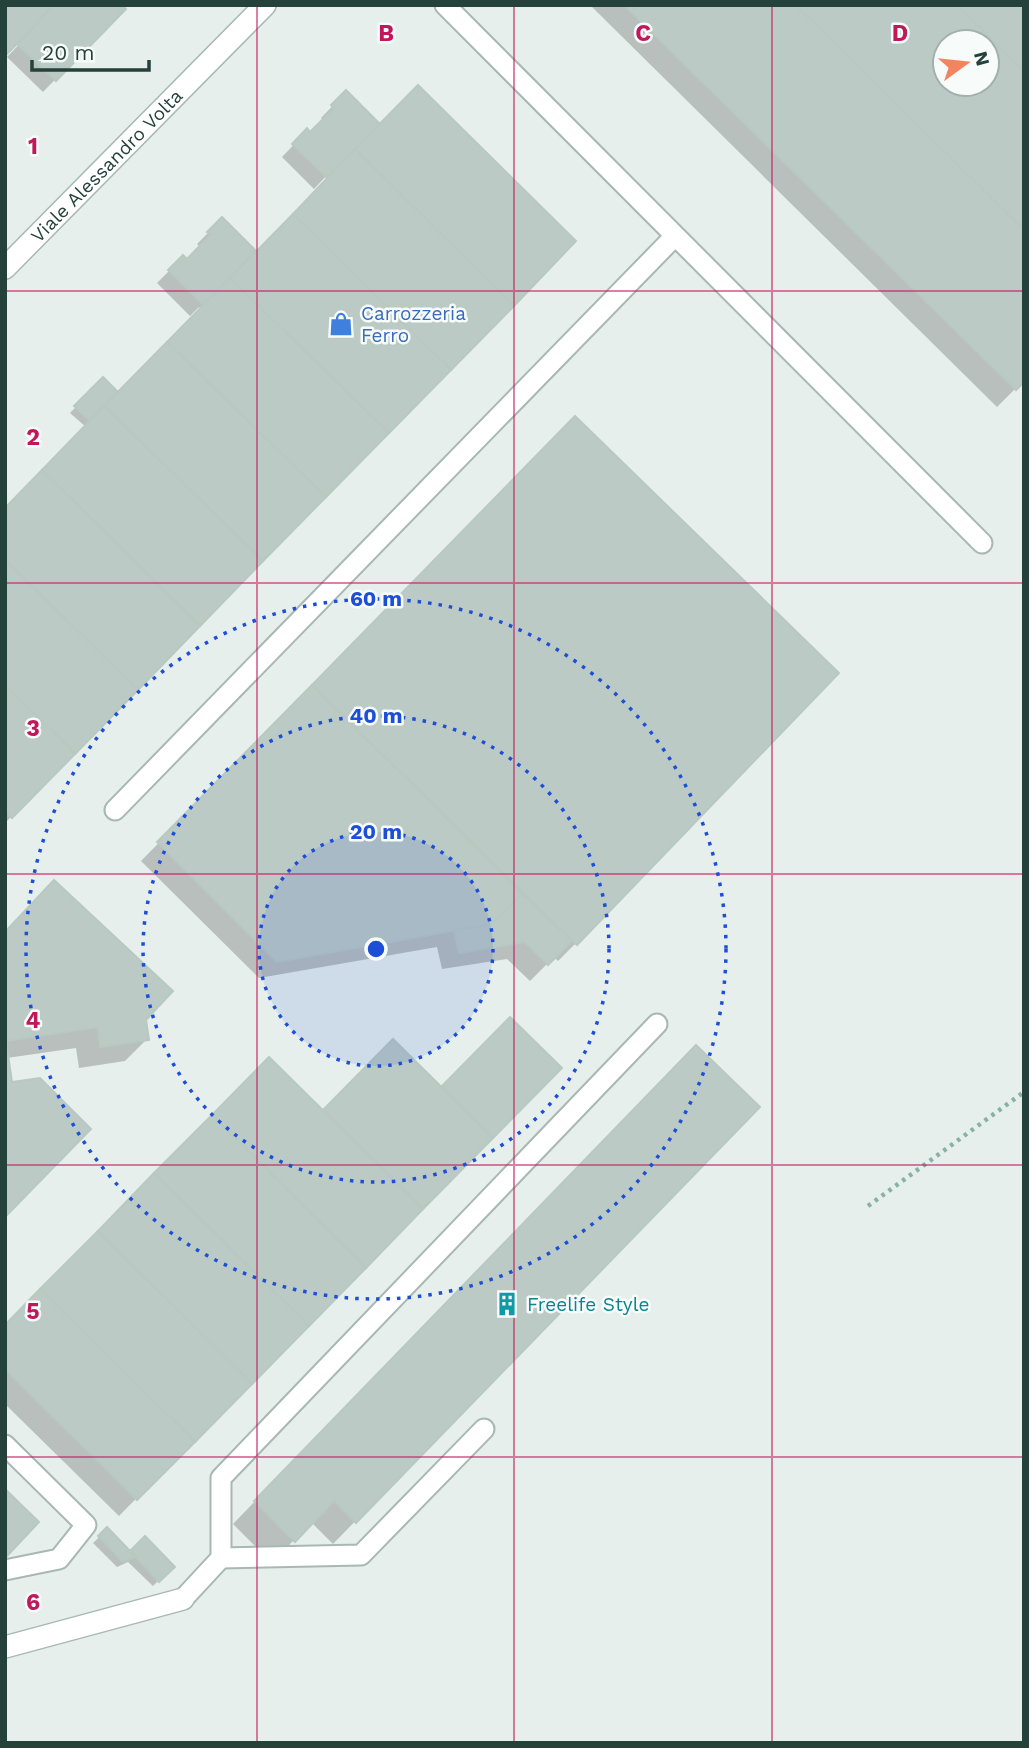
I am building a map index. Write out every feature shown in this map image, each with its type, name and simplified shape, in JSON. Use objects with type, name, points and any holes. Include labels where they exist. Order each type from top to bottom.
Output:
[{"type":"street","name":"Viale Alessandro Volta","points":[[5,268],[265,5]]},
{"type":"street","points":[[5,1647],[183,1599]]},
{"type":"lane","points":[[445,5],[982,543]]},
{"type":"lane","points":[[115,810],[675,236]]},
{"type":"lane","points":[[183,1599],[221,1558],[221,1478],[657,1024]]},
{"type":"lane","points":[[221,1558],[361,1555],[484,1429]]},
{"type":"lane","points":[[5,1445],[86,1525],[59,1559],[5,1570]]},
{"type":"path","points":[[868,1206],[1024,1092]]},
{"type":"building","points":[[5,5],[55,5],[5,56]]},
{"type":"building","points":[[55,5],[122,5],[126,9],[56,81],[17,44]]},
{"type":"building","points":[[624,5],[796,5],[1024,230],[1024,382],[1016,390]]},
{"type":"building","points":[[796,5],[957,5],[980,28],[931,28],[931,98],[1001,98],[1001,48],[1024,71],[1024,230]]},
{"type":"building","points":[[957,5],[1024,5],[1024,71],[1001,48],[1001,28],[980,28]]},
{"type":"building","points":[[418,85],[576,241],[514,306],[355,149]]},
{"type":"building","points":[[346,90],[380,124],[327,178],[292,144],[307,128],[310,132],[334,108],[331,105]]},
{"type":"building","points":[[355,149],[514,306],[451,370],[293,214]]},
{"type":"building","name":"Carrozzeria Ferro","points":[[293,214],[451,370],[389,433],[230,278]]},
{"type":"building","points":[[222,217],[256,251],[203,305],[168,270],[183,255],[187,259],[211,234],[207,232]]},
{"type":"building","points":[[230,278],[389,433],[326,497],[167,342]]},
{"type":"building","points":[[167,342],[326,497],[263,561],[104,406]]},
{"type":"building","points":[[103,377],[118,392],[90,421],[74,406]]},
{"type":"building","points":[[104,406],[263,561],[200,626],[42,470]]},
{"type":"building","points":[[575,416],[839,673],[577,945],[312,685]]},
{"type":"building","points":[[42,470],[200,626],[138,690],[5,560],[5,508]]},
{"type":"building","points":[[5,560],[138,690],[75,754],[5,685]]},
{"type":"building","points":[[5,685],[75,754],[12,818],[5,811]]},
{"type":"building","points":[[312,685],[522,894],[492,924],[277,962],[157,842]]},
{"type":"building","points":[[54,880],[173,991],[146,1020],[149,1040],[100,1047],[98,1027],[6,1041],[12,1082],[40,1078],[91,1129],[5,1217],[5,932]]},
{"type":"building","points":[[522,894],[572,941],[548,965],[525,942],[459,953],[454,931],[492,924]]},
{"type":"building","points":[[510,1017],[562,1068],[493,1138],[442,1086]]},
{"type":"building","points":[[393,1039],[493,1138],[423,1209],[323,1110]]},
{"type":"building","name":"Freelife Style","points":[[696,1045],[760,1107],[356,1523],[334,1501],[295,1542],[254,1501]]},
{"type":"building","points":[[269,1057],[423,1209],[366,1268],[212,1115]]},
{"type":"building","points":[[212,1115],[366,1268],[309,1326],[154,1173]]},
{"type":"building","points":[[154,1173],[309,1326],[252,1384],[98,1231]]},
{"type":"building","points":[[98,1231],[252,1384],[195,1442],[40,1289]]},
{"type":"building","points":[[40,1289],[195,1442],[137,1500],[5,1369],[5,1325]]},
{"type":"building","points":[[5,1489],[39,1522],[7,1556],[5,1554]]},
{"type":"building","points":[[107,1527],[135,1557],[123,1562],[98,1536]]},
{"type":"building","points":[[145,1536],[175,1567],[159,1582],[130,1551]]},
{"type":"place","name":"Carrozzeria Ferro","points":[[341,324]]},
{"type":"place","name":"Freelife Style","points":[[507,1304]]}]
